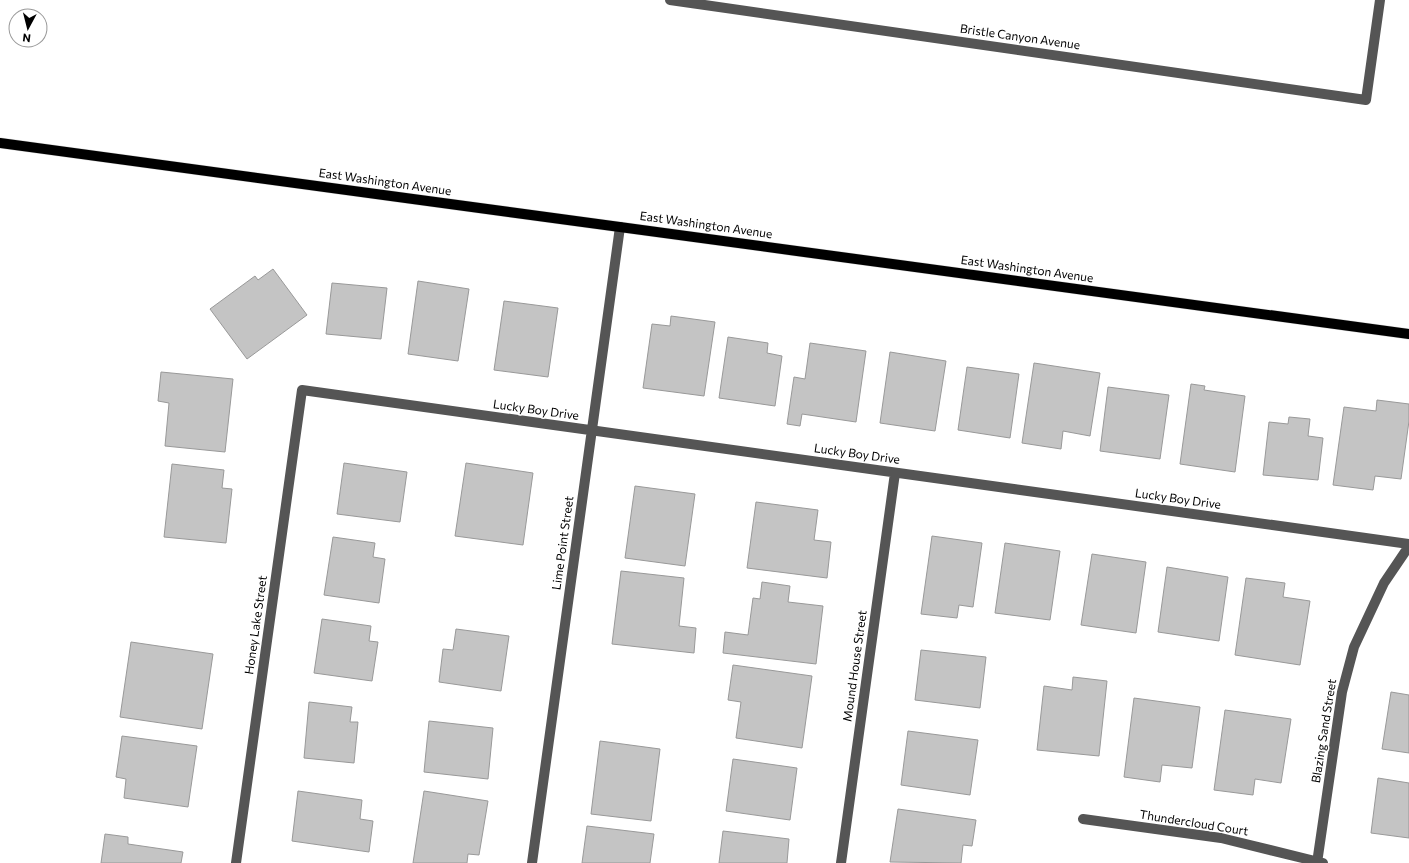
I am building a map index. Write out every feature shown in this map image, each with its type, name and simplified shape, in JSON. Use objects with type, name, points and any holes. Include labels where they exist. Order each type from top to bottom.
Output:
[{"type":"main road","name":"East Washington Avenue","points":[[0,143],[1409,334]]},
{"type":"street","name":"Bristle Canyon Avenue","points":[[670,0],[689,1],[1366,100],[1380,0]]},
{"type":"street","name":"Lime Point Street","points":[[532,863],[620,227]]},
{"type":"street","name":"Lucky Boy Drive","points":[[302,390],[1409,545]]},
{"type":"street","name":"Honey Lake Street","points":[[236,863],[302,390]]},
{"type":"street","name":"Mound House Street","points":[[841,863],[895,473]]},
{"type":"street","name":"Blazing Sand Street","points":[[1319,863],[1342,692],[1354,647],[1384,583],[1409,545]]},
{"type":"street","name":"Thundercloud Court","points":[[1083,819],[1221,838],[1319,863]]},
{"type":"building","points":[[273,269],[307,315],[247,359],[210,309],[255,276],[258,280]]},
{"type":"building","points":[[418,281],[469,289],[458,361],[408,354]]},
{"type":"building","points":[[332,283],[387,288],[381,339],[326,334]]},
{"type":"building","points":[[504,301],[558,308],[548,377],[494,370]]},
{"type":"building","points":[[671,316],[715,322],[704,396],[643,388],[652,324],[670,326]]},
{"type":"building","points":[[728,337],[768,343],[767,353],[782,356],[775,406],[719,398]]},
{"type":"building","points":[[810,343],[866,351],[856,422],[802,414],[800,426],[787,424],[794,377],[805,379]]},
{"type":"building","points":[[890,352],[946,361],[935,431],[880,423]]},
{"type":"building","points":[[1034,363],[1100,373],[1090,436],[1063,431],[1061,449],[1022,443]]},
{"type":"building","points":[[967,367],[1019,374],[1010,438],[958,430]]},
{"type":"building","points":[[161,372],[233,379],[225,452],[165,446],[169,403],[158,401]]},
{"type":"building","points":[[1191,384],[1205,386],[1204,390],[1245,396],[1235,472],[1180,464]]},
{"type":"building","points":[[1108,387],[1169,395],[1160,459],[1100,451]]},
{"type":"building","points":[[1377,400],[1409,404],[1409,421],[1401,479],[1375,476],[1373,490],[1333,485],[1344,407],[1376,411]]},
{"type":"building","points":[[1289,417],[1310,419],[1308,436],[1323,438],[1318,480],[1263,475],[1269,422],[1288,424]]},
{"type":"building","points":[[344,463],[407,472],[400,522],[337,514]]},
{"type":"building","points":[[466,463],[533,473],[523,545],[455,536]]},
{"type":"building","points":[[172,464],[224,470],[222,488],[232,489],[226,543],[164,537]]},
{"type":"building","points":[[635,486],[695,494],[685,566],[625,558]]},
{"type":"building","points":[[756,502],[818,510],[814,540],[831,542],[827,578],[747,568]]},
{"type":"building","points":[[932,536],[982,543],[973,607],[959,605],[957,618],[921,614]]},
{"type":"building","points":[[333,537],[375,543],[373,557],[385,559],[379,603],[324,595]]},
{"type":"building","points":[[1005,543],[1060,551],[1050,620],[995,613]]},
{"type":"building","points":[[1092,554],[1146,562],[1136,633],[1081,625]]},
{"type":"building","points":[[1167,567],[1228,577],[1219,641],[1158,632]]},
{"type":"building","points":[[621,571],[684,578],[679,626],[696,628],[694,653],[612,644]]},
{"type":"building","points":[[1246,578],[1285,583],[1283,597],[1310,601],[1300,665],[1235,655]]},
{"type":"building","points":[[762,582],[790,586],[788,602],[823,606],[816,664],[723,653],[725,632],[748,635],[753,598],[760,599]]},
{"type":"building","points":[[322,619],[371,626],[369,641],[378,642],[372,681],[314,673]]},
{"type":"building","points":[[456,629],[509,636],[501,691],[439,682],[443,649],[453,650]]},
{"type":"building","points":[[131,642],[213,654],[202,729],[120,717]]},
{"type":"building","points":[[921,650],[986,657],[980,708],[915,700]]},
{"type":"building","points":[[733,665],[812,676],[802,748],[736,738],[741,702],[728,700]]},
{"type":"building","points":[[1073,677],[1107,681],[1099,756],[1037,750],[1044,686],[1072,690]]},
{"type":"building","points":[[1391,692],[1409,695],[1409,753],[1382,749]]},
{"type":"building","points":[[1134,698],[1200,707],[1192,768],[1162,765],[1160,782],[1124,777]]},
{"type":"building","points":[[309,702],[352,707],[350,722],[358,722],[354,763],[304,758]]},
{"type":"building","points":[[1225,710],[1291,719],[1281,783],[1255,779],[1253,795],[1214,790]]},
{"type":"building","points":[[429,721],[493,728],[488,779],[424,772]]},
{"type":"building","points":[[908,731],[978,740],[970,795],[901,785]]},
{"type":"building","points":[[122,736],[197,746],[188,807],[124,798],[126,779],[116,777]]},
{"type":"building","points":[[600,741],[660,749],[651,821],[591,814]]},
{"type":"building","points":[[733,759],[797,768],[790,820],[726,811]]},
{"type":"building","points":[[1378,778],[1409,783],[1409,838],[1371,833]]},
{"type":"building","points":[[298,791],[362,800],[360,819],[373,821],[369,852],[292,841]]},
{"type":"building","points":[[424,791],[488,801],[479,855],[468,854],[467,863],[413,863]]},
{"type":"building","points":[[898,809],[976,820],[972,846],[963,845],[961,863],[890,862]]},
{"type":"building","points":[[587,826],[654,834],[650,863],[582,863]]},
{"type":"building","points":[[723,831],[789,839],[787,863],[719,863]]},
{"type":"building","points":[[105,834],[128,837],[128,844],[183,852],[181,863],[101,863]]}]
